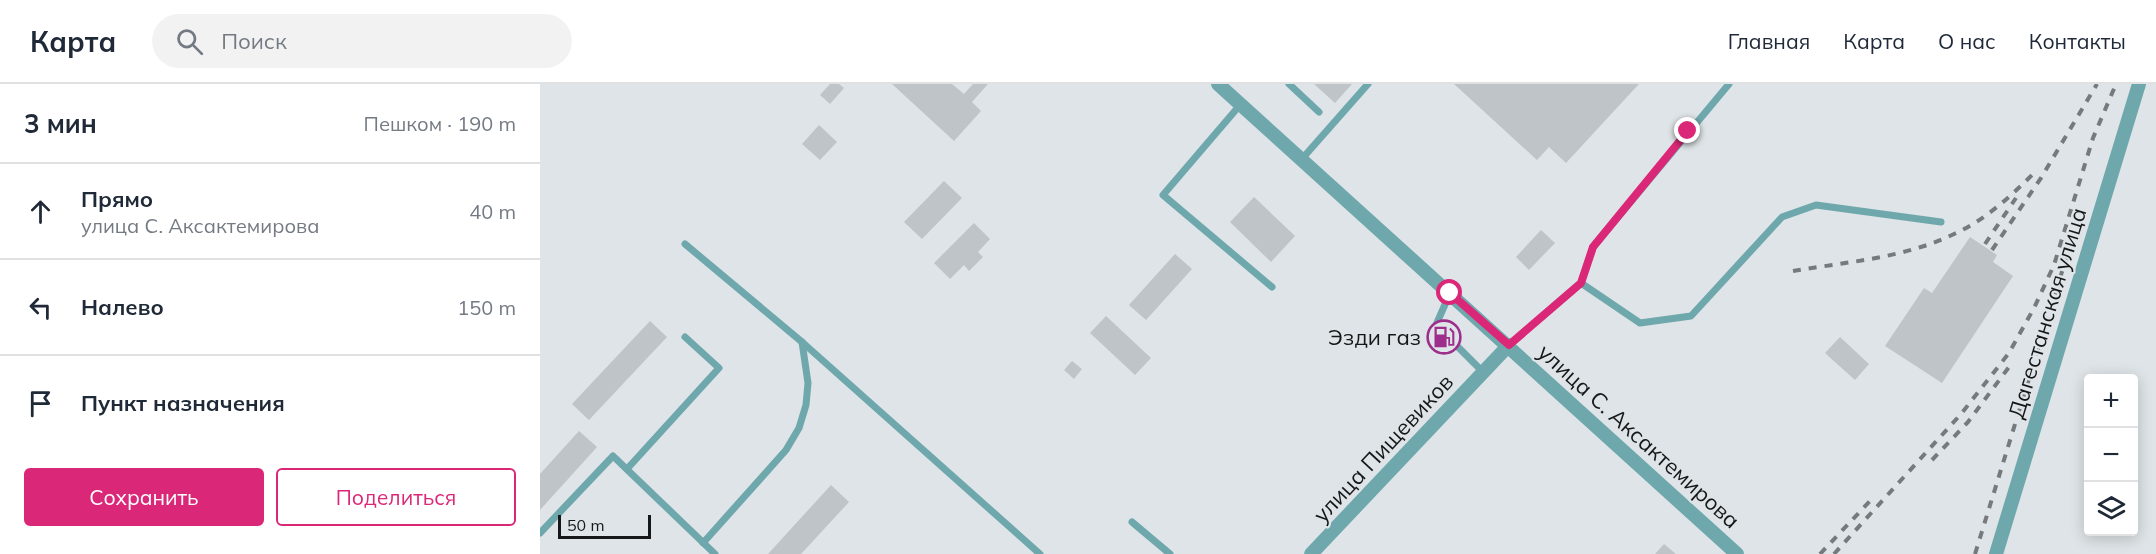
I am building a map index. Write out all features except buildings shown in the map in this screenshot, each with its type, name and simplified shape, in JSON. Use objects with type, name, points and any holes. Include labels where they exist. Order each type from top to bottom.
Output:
[{"type":"street","name":"улица С. Аксактемирова","points":[[1218,84],[1509,345],[1737,554]]},
{"type":"street","name":"Дагестанская улица","points":[[1996,554],[2139,84]]},
{"type":"street","name":"улица Пищевиков","points":[[1311,554],[1509,345]]},
{"type":"lane","points":[[1289,84],[1319,112]]},
{"type":"lane","points":[[1301,160],[1368,84]]},
{"type":"lane","points":[[1509,345],[1581,283],[1593,247],[1729,84]]},
{"type":"lane","points":[[1240,105],[1163,195],[1272,287]]},
{"type":"lane","points":[[1581,283],[1640,323],[1691,316],[1782,217],[1816,205],[1941,222]]},
{"type":"lane","points":[[685,244],[802,342],[1040,554]]},
{"type":"lane","points":[[1450,293],[1436,325],[1484,372]]},
{"type":"lane","points":[[627,469],[719,368],[685,337]]},
{"type":"lane","points":[[703,543],[786,450],[799,428],[806,405],[808,383],[802,342]]},
{"type":"lane","points":[[540,533],[613,456],[715,554]]},
{"type":"lane","points":[[1132,522],[1170,554]]},
{"type":"railway","points":[[1992,250],[2041,178],[2097,84]]},
{"type":"railway","points":[[1834,554],[1961,414],[2009,353],[2054,265],[2093,138],[2116,84]]},
{"type":"railway","points":[[1793,271],[1896,254],[1935,242],[1987,215],[2034,173]]},
{"type":"railway","points":[[1985,244],[2016,198]]},
{"type":"railway","points":[[1975,554],[2073,236]]},
{"type":"railway","points":[[1932,460],[1968,422],[2012,363]]},
{"type":"railway","points":[[1820,554],[1870,501]]},
{"type":"place","name":"Эзди газ","points":[[1444,337]]},
{"type":"route","points":[[1450,293],[1509,345],[1581,283],[1593,247],[1688,131]]}]
